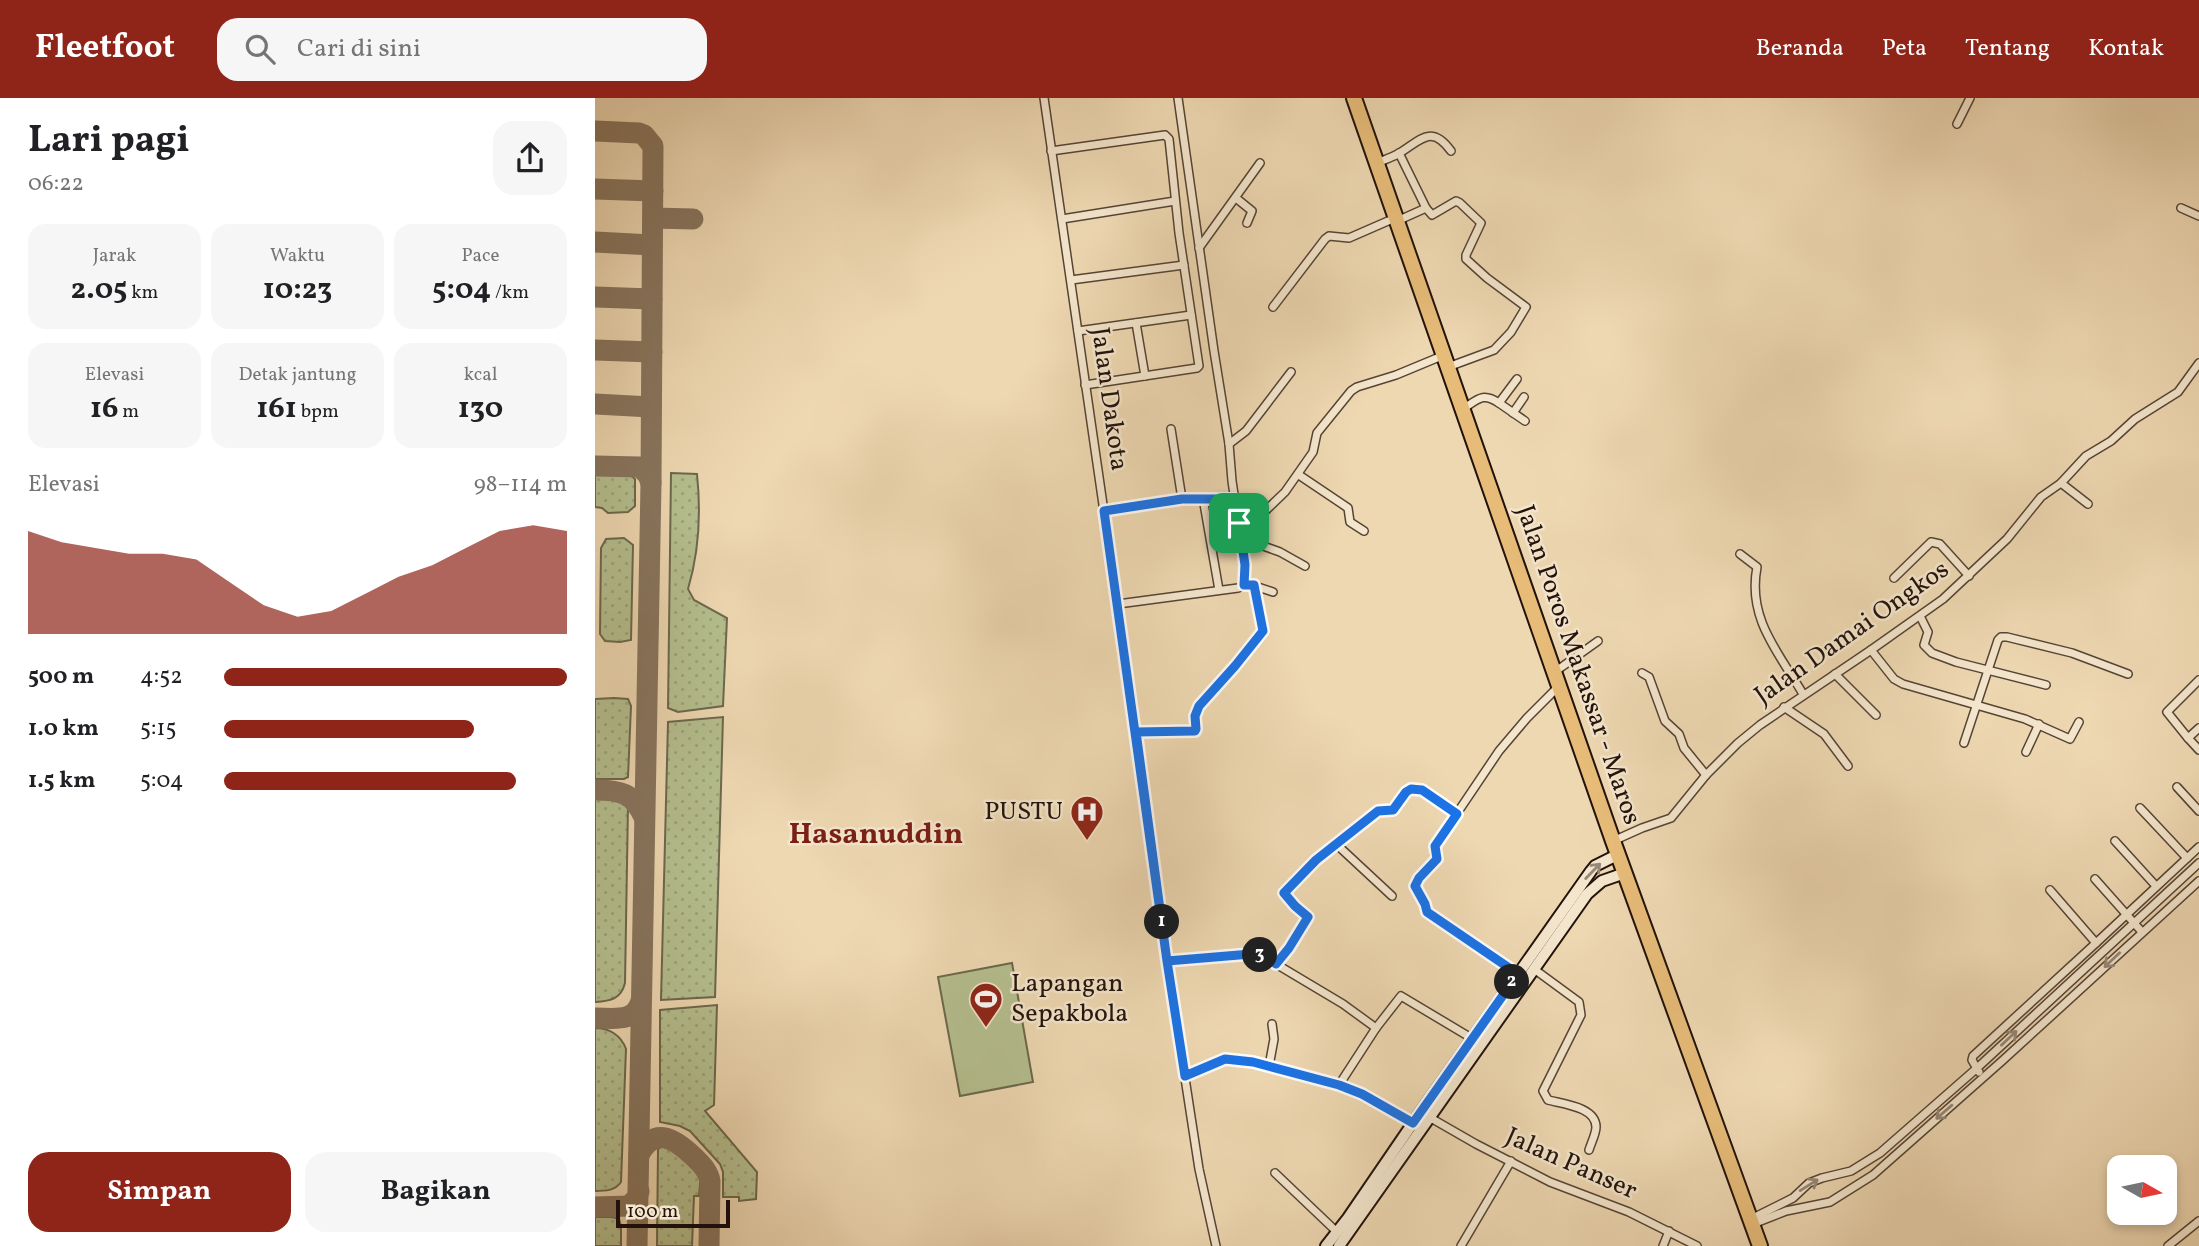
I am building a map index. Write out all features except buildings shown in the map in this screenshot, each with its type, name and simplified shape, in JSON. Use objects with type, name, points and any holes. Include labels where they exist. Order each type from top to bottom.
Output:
[{"type":"highway","name":"Jalan Poros Makassar - Maros","points":[[1345,98],[1393,221],[1555,691],[1615,851]]},
{"type":"highway","name":"Jalan Poros Makassar - Maros","points":[[1354,98],[1377,163],[1393,221]]},
{"type":"highway","name":"Jalan Poros Makassar - Maros","points":[[1451,388],[1463,409],[1556,671],[1622,874],[1751,1246]]},
{"type":"highway","name":"Jalan Poros Makassar - Maros","points":[[1622,874],[1760,1246]]},
{"type":"street","name":"Jalan Dakota","points":[[1044,98],[1167,961],[1199,1169],[1216,1246]]},
{"type":"street","points":[[1178,98],[1229,444],[1245,565],[1244,585]]},
{"type":"street","points":[[1957,124],[1969,98]]},
{"type":"street","points":[[1051,151],[1165,135],[1168,139],[1199,367],[1086,385]]},
{"type":"street","points":[[1377,163],[1399,153],[1421,138],[1433,136],[1440,138],[1451,151]]},
{"type":"street","points":[[1239,523],[1260,516],[1286,492],[1313,452],[1317,433],[1351,391],[1397,375],[1494,350],[1510,335],[1527,307],[1466,259],[1481,223],[1456,201],[1432,215],[1399,153]]},
{"type":"street","points":[[1199,248],[1260,163]]},
{"type":"street","points":[[1236,198],[1252,211],[1247,223]]},
{"type":"street","points":[[1062,219],[1175,201]]},
{"type":"street","points":[[1273,307],[1329,236],[1349,238],[1426,208]]},
{"type":"street","points":[[2181,208],[2199,216]]},
{"type":"street","points":[[1071,280],[1184,265]]},
{"type":"street","points":[[1078,331],[1191,315]]},
{"type":"street","points":[[1136,323],[1145,376]]},
{"type":"street","name":"Jalan Damai Ongkos","points":[[1615,851],[1635,831],[1671,818],[1706,775],[1738,743],[1784,707],[1871,650],[1969,576],[2007,539],[2041,497],[2061,483],[2086,456],[2111,441],[2135,419],[2178,392],[2199,363]]},
{"type":"street","points":[[1229,444],[1246,430],[1291,372]]},
{"type":"street","points":[[1499,403],[1517,379]]},
{"type":"street","points":[[1463,409],[1484,397],[1499,403],[1525,421]]},
{"type":"street","points":[[1513,413],[1524,397]]},
{"type":"street","points":[[1171,429],[1182,499]]},
{"type":"street","points":[[1299,475],[1348,508],[1350,522],[1364,531]]},
{"type":"street","points":[[2061,483],[2088,504]]},
{"type":"street","points":[[1203,498],[1219,590]]},
{"type":"street","points":[[1104,511],[1182,499],[1235,499]]},
{"type":"street","points":[[1241,538],[1280,552],[1305,565]]},
{"type":"street","points":[[1894,578],[1931,542],[1940,544],[1969,576]]},
{"type":"street","points":[[1739,554],[1757,567],[1755,594],[1768,640],[1803,694]]},
{"type":"street","points":[[1118,604],[1244,585],[1254,585],[1273,592]]},
{"type":"street","points":[[1136,732],[1196,729],[1195,716],[1199,706],[1263,631],[1254,585]]},
{"type":"street","points":[[1920,615],[1928,632],[1924,645],[1932,653],[2046,685]]},
{"type":"street","points":[[1964,743],[1998,640],[2004,636],[2046,645],[2128,674]]},
{"type":"street","points":[[1556,671],[1598,641]]},
{"type":"street","points":[[1871,650],[1896,681],[2039,724],[2070,739],[2079,722]]},
{"type":"street","points":[[1642,673],[1649,677],[1665,721],[1679,734],[1684,748],[1706,775]]},
{"type":"street","points":[[1835,674],[1876,715]]},
{"type":"street","points":[[2198,683],[2167,712],[2199,750]]},
{"type":"street","points":[[1518,974],[1427,912],[1415,886],[1437,859],[1435,846],[1499,751],[1555,691]]},
{"type":"street","points":[[1784,707],[1824,734],[1848,766]]},
{"type":"street","points":[[2026,752],[2039,724]]},
{"type":"street","points":[[2188,738],[2199,728]]},
{"type":"street","points":[[2177,787],[2199,811]]},
{"type":"street","points":[[1276,964],[1308,917],[1284,893],[1335,843],[1378,811],[1393,810],[1411,789],[1422,790],[1457,814]]},
{"type":"street","points":[[2140,808],[2187,858]]},
{"type":"street","points":[[2115,841],[2156,886]]},
{"type":"street","points":[[1335,843],[1392,896]]},
{"type":"street","points":[[1983,1077],[1976,1069],[1973,1056],[2199,848]]},
{"type":"street","points":[[1339,1246],[1351,1221],[1413,1123],[1435,1100],[1534,969],[1595,866],[1615,851]]},
{"type":"street","points":[[1751,1222],[1793,1198],[1809,1183],[1851,1171],[1880,1153],[1976,1069],[2199,863]]},
{"type":"street","points":[[1326,1246],[1337,1232],[1351,1221],[1429,1117],[1435,1100],[1518,974],[1595,886],[1622,874]]},
{"type":"street","points":[[2095,879],[2142,932]]},
{"type":"street","points":[[1751,1222],[1830,1202],[1873,1175],[2199,881]]},
{"type":"street","points":[[2050,890],[2096,943]]},
{"type":"street","points":[[1167,961],[1251,954],[1269,957],[1376,1028]]},
{"type":"street","points":[[1534,969],[1580,1002],[1581,1015],[1543,1091],[1548,1100],[1589,1112],[1596,1127],[1590,1150]]},
{"type":"street","points":[[1339,1085],[1376,1028],[1401,996],[1473,1039]]},
{"type":"street","points":[[2039,1010],[2047,1020]]},
{"type":"street","points":[[1269,1066],[1274,1039],[1272,1024]]},
{"type":"street","points":[[1185,1076],[1225,1059],[1243,1060],[1339,1085],[1362,1094],[1413,1123]]},
{"type":"street","name":"Jalan Panser","points":[[1429,1117],[1550,1182],[1629,1212],[1697,1246]]},
{"type":"street","points":[[1461,1246],[1511,1161]]},
{"type":"street","points":[[1275,1173],[1337,1232]]},
{"type":"street","points":[[2168,1246],[2199,1221]]},
{"type":"street","points":[[1663,1246],[1669,1231]]},
{"type":"green space","points":[[595,473],[622,473],[635,479],[635,506],[628,512],[608,513],[595,507]]},
{"type":"green space","points":[[671,473],[697,474],[698,532],[688,589],[694,600],[727,618],[723,706],[678,712],[668,708]]},
{"type":"green space","points":[[624,538],[633,545],[631,640],[605,641],[600,634],[601,548],[606,539]]},
{"type":"green space","points":[[595,699],[628,699],[631,706],[628,777],[595,779]]},
{"type":"green space","points":[[723,717],[715,997],[661,1000],[668,722]]},
{"type":"green space","points":[[595,795],[617,797],[628,805],[625,983],[621,993],[615,998],[595,1002]]},
{"type":"green space","name":"Lapangan Sepakbola","points":[[1012,963],[1033,1082],[960,1096],[938,977]]},
{"type":"green space","points":[[717,1005],[714,1105],[705,1111],[757,1172],[756,1199],[739,1201],[739,1197],[723,1197],[723,1172],[720,1164],[690,1131],[660,1122],[660,1010]]},
{"type":"green space","points":[[595,1028],[614,1033],[626,1049],[621,1182],[613,1189],[602,1191],[595,1191]]},
{"type":"green space","points":[[663,1146],[678,1153],[701,1172],[699,1196],[694,1196],[692,1246],[657,1246],[658,1149]]},
{"type":"green space","points":[[595,1217],[619,1219],[621,1246],[595,1246]]},
{"type":"taxiway","points":[[595,131],[639,133],[653,146],[651,483],[637,1246]]},
{"type":"taxiway","points":[[595,189],[653,191]]},
{"type":"taxiway","points":[[653,218],[693,219]]},
{"type":"taxiway","points":[[595,242],[652,245]]},
{"type":"taxiway","points":[[595,297],[652,299]]},
{"type":"taxiway","points":[[595,350],[652,352]]},
{"type":"taxiway","points":[[595,404],[651,407]]},
{"type":"taxiway","points":[[595,466],[640,467],[651,483]]},
{"type":"taxiway","points":[[595,790],[625,794],[644,817]]},
{"type":"taxiway","points":[[595,1018],[629,1016],[641,1001]]},
{"type":"taxiway","points":[[639,1155],[652,1140],[665,1138],[680,1145],[704,1168],[710,1181],[709,1246]]},
{"type":"taxiway","points":[[595,1207],[629,1206],[637,1198],[639,1191]]},
{"type":"place","name":"PUSTU","points":[[1087,842]]},
{"type":"place","name":"Lapangan Sepakbola","points":[[986,1029]]},
{"type":"district","name":"Hasanuddin","points":[[876,835]]},
{"type":"route","points":[[1239,523],[1235,499],[1182,499],[1104,511],[1167,961],[1185,1076],[1225,1059],[1253,1062],[1339,1085],[1362,1094],[1413,1123],[1518,974],[1513,968],[1427,912],[1422,897],[1416,891],[1419,878],[1437,859],[1435,846],[1457,814],[1422,790],[1411,789],[1406,792],[1393,810],[1378,811],[1335,843],[1284,893],[1308,917],[1276,964],[1269,957],[1258,954],[1167,961],[1136,732],[1195,731],[1195,716],[1199,706],[1263,631],[1254,585],[1244,585],[1246,575],[1239,523]]}]
